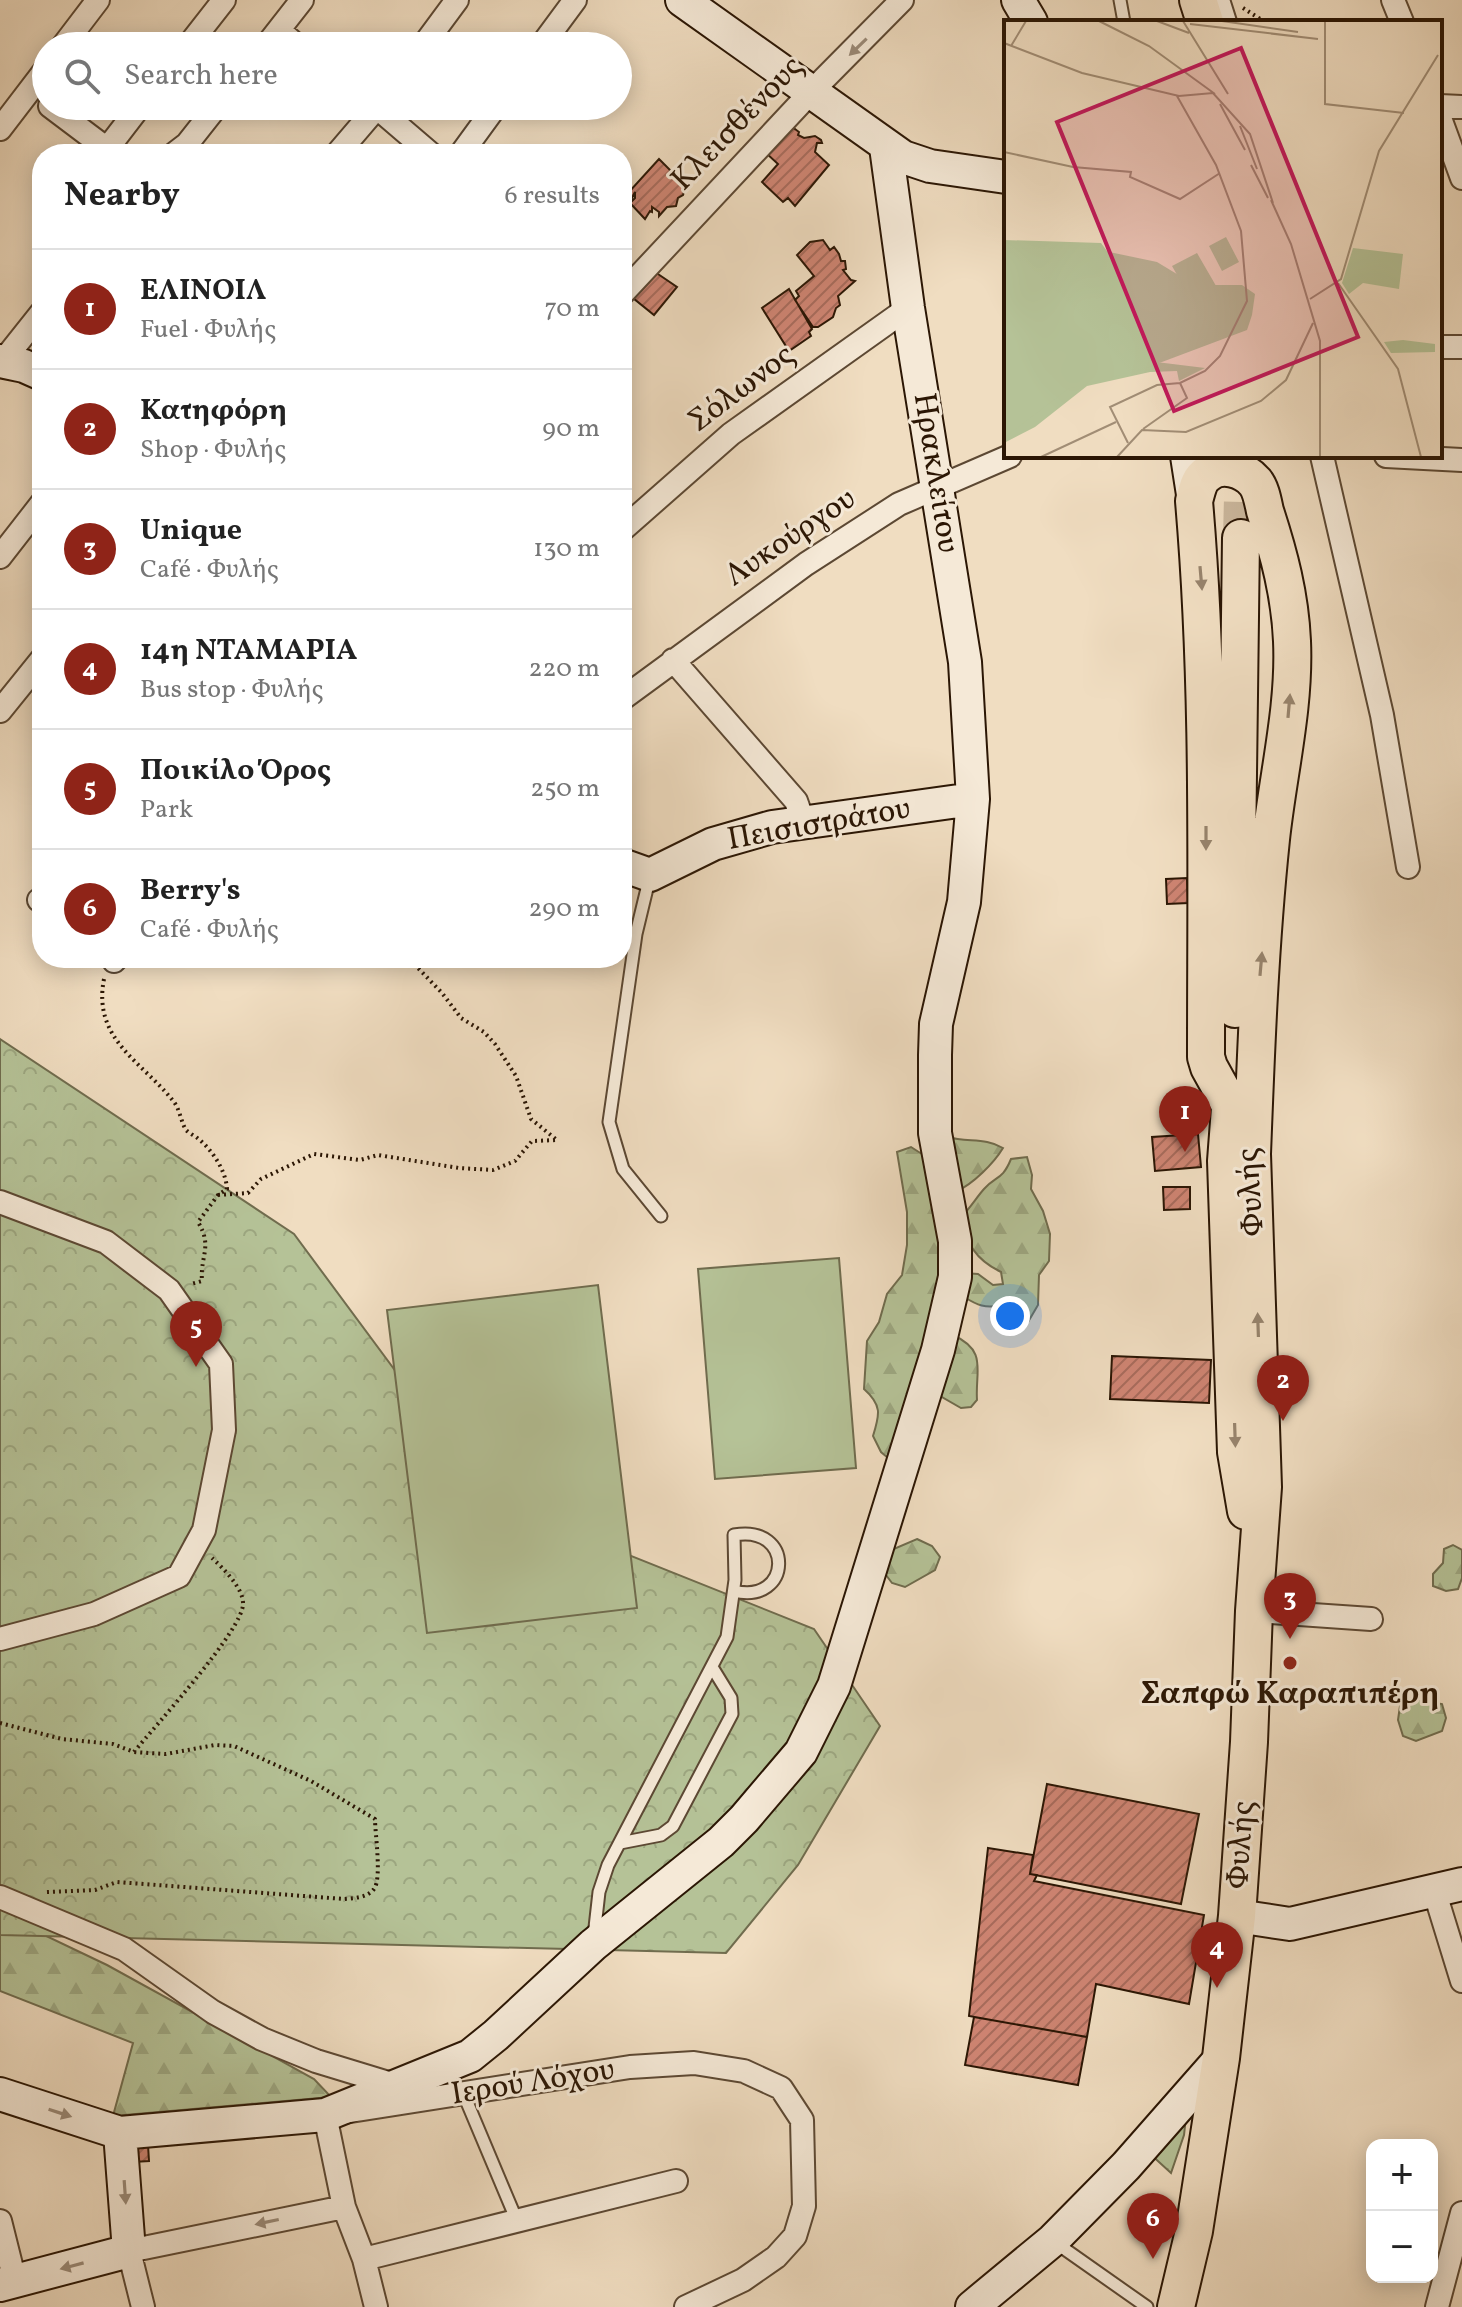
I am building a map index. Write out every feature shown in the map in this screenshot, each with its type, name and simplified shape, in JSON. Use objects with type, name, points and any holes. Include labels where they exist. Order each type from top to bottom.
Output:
[{"type":"main road","points":[[1198,0],[1204,20]]},
{"type":"main road","points":[[1230,1105],[1206,1057],[1206,706],[1194,501],[1201,479],[1217,468],[1251,470],[1281,561],[1292,644],[1288,719],[1271,840],[1252,1154]]},
{"type":"main road","name":"Φυλής","points":[[1241,538],[1235,1054],[1226,1161],[1236,1452],[1257,1570]]},
{"type":"main road","name":"Φυλής","points":[[1176,2307],[1194,2231],[1221,2058],[1237,1916],[1263,1451],[1252,1154],[1235,1054]]},
{"type":"street","points":[[74,32],[98,0]]},
{"type":"street","points":[[199,32],[224,0]]},
{"type":"street","points":[[277,32],[302,0]]},
{"type":"street","points":[[433,32],[457,0]]},
{"type":"street","points":[[551,32],[575,0]]},
{"type":"street","points":[[682,0],[903,157],[930,166],[1004,177]]},
{"type":"street","name":"Κλεισθένους","points":[[632,283],[811,92],[902,0]]},
{"type":"street","points":[[1018,0],[1030,20]]},
{"type":"street","points":[[1218,0],[1224,20]]},
{"type":"street","points":[[1393,0],[1401,20]]},
{"type":"street","points":[[1442,106],[1462,107]]},
{"type":"street","points":[[0,129],[32,107]]},
{"type":"street","points":[[69,120],[100,144]]},
{"type":"street","points":[[111,144],[129,120]]},
{"type":"street","points":[[187,144],[206,120]]},
{"type":"street","points":[[345,144],[365,120]]},
{"type":"street","points":[[393,120],[420,144]]},
{"type":"street","points":[[468,144],[486,120]]},
{"type":"street","points":[[1442,123],[1462,178]]},
{"type":"street","name":"Ηρακλείτου","points":[[325,2115],[470,2056],[593,1945],[721,1842],[785,1773],[813,1730],[847,1652],[938,1350],[955,1277],[955,1241],[935,1133],[936,1024],[964,902],[973,799],[965,662],[908,308],[886,147]]},
{"type":"street","name":"Σόλωνος","points":[[632,521],[731,434],[908,308]]},
{"type":"street","points":[[1,363],[32,324]]},
{"type":"street","points":[[1,363],[32,370]]},
{"type":"street","name":"Λυκούργου","points":[[632,691],[832,547],[899,504],[1006,458]]},
{"type":"street","points":[[1187,458],[1194,501]]},
{"type":"street","points":[[1322,458],[1382,715],[1408,867]]},
{"type":"street","points":[[1424,458],[1462,460]]},
{"type":"street","points":[[0,557],[32,516]]},
{"type":"street","points":[[673,660],[796,801],[803,821]]},
{"type":"street","points":[[0,711],[32,671]]},
{"type":"street","name":"Πεισιστράτου","points":[[632,869],[772,827],[973,799]]},
{"type":"street","points":[[0,1202],[106,1242],[169,1290],[221,1364],[224,1430],[204,1530],[179,1576],[94,1614],[0,1639]]},
{"type":"street","points":[[1254,1611],[1371,1619]]},
{"type":"street","points":[[1237,1916],[1290,1924],[1344,1914],[1448,1887],[1462,1981]]},
{"type":"street","points":[[0,1897],[124,1949],[213,2012],[262,2039],[316,2061],[398,2086]]},
{"type":"street","points":[[972,2307],[1053,2240],[1126,2166],[1221,2058]]},
{"type":"street","name":"Ιερού Λόχου","points":[[0,2094],[120,2133],[325,2115],[630,2067],[694,2063],[744,2071],[781,2088],[802,2120],[804,2206],[795,2236],[776,2257],[743,2280],[686,2307]]},
{"type":"street","points":[[325,2115],[344,2207],[364,2259],[376,2307]]},
{"type":"street","points":[[120,2133],[129,2251],[143,2307]]},
{"type":"street","points":[[364,2259],[676,2181]]},
{"type":"street","points":[[0,2221],[8,2283],[129,2251],[344,2207]]},
{"type":"street","points":[[1437,2307],[1462,2213]]},
{"type":"lane","points":[[1120,0],[1124,20]]},
{"type":"lane","points":[[632,869],[632,955]]},
{"type":"lane","points":[[630,968],[609,1122],[623,1169],[661,1216]]},
{"type":"lane","points":[[593,1945],[599,1892],[608,1865],[727,1637],[734,1591],[734,1535],[747,1532],[765,1537],[777,1551],[779,1569],[776,1578],[763,1591],[754,1594],[734,1591]]},
{"type":"lane","points":[[620,1843],[661,1835],[673,1826],[732,1714],[731,1698],[712,1667]]},
{"type":"lane","points":[[464,2095],[517,2221]]},
{"type":"lane","points":[[1053,2240],[1147,2307]]},
{"type":"path","points":[[1243,7],[1262,20]]},
{"type":"path","points":[[109,968],[103,984],[104,1008],[111,1035],[129,1058],[158,1083],[177,1105],[187,1131],[198,1138],[214,1157],[226,1180],[227,1189],[218,1195],[198,1222],[207,1247],[201,1265],[202,1281],[169,1290]]},
{"type":"path","points":[[218,1195],[248,1193],[261,1179],[314,1154],[360,1160],[378,1155],[459,1168],[493,1170],[515,1161],[532,1141],[557,1140],[531,1119],[516,1076],[495,1044],[484,1032],[461,1018],[418,968]]},
{"type":"path","points":[[134,1752],[216,1653],[241,1614],[244,1602],[229,1576],[214,1559],[194,1547]]},
{"type":"path","points":[[0,1723],[62,1739],[113,1744],[134,1752],[166,1754],[215,1745],[234,1746],[311,1781],[375,1819],[378,1878],[374,1890],[362,1897],[344,1899],[117,1882],[95,1890],[40,1892],[27,1908]]},
{"type":"green space","points":[[0,1039],[294,1234],[491,1500],[814,1629],[880,1726],[798,1865],[726,1953],[0,1935]]},
{"type":"green space","points":[[948,1137],[989,1142],[1003,1148],[983,1172],[957,1191]]},
{"type":"green space","points":[[911,1147],[925,1156],[948,1269],[893,1462],[881,1452],[873,1436],[878,1410],[864,1389],[867,1341],[879,1322],[887,1294],[902,1275],[907,1245],[907,1212],[897,1152]]},
{"type":"green space","points":[[1027,1157],[1032,1175],[1031,1189],[1043,1211],[1050,1234],[1049,1261],[1039,1275],[1038,1305],[1028,1322],[1016,1331],[1001,1305],[982,1306],[964,1297],[964,1273],[978,1274],[993,1285],[1003,1284],[1001,1272],[973,1250],[962,1216],[984,1189],[1005,1171],[1011,1159]]},
{"type":"green space","points":[[839,1258],[856,1468],[715,1479],[698,1269]]},
{"type":"green space","points":[[598,1285],[637,1608],[427,1633],[387,1310]]},
{"type":"green space","points":[[953,1335],[971,1348],[977,1362],[977,1400],[971,1407],[961,1408],[935,1393]]},
{"type":"green space","points":[[917,1539],[932,1546],[940,1557],[935,1570],[905,1587],[892,1583],[883,1571],[889,1551]]},
{"type":"green space","points":[[1453,1545],[1462,1550],[1462,1578],[1458,1589],[1446,1591],[1433,1586],[1433,1574],[1443,1563],[1444,1549]]},
{"type":"green space","points":[[1409,1698],[1442,1704],[1446,1718],[1442,1731],[1416,1741],[1403,1736],[1398,1720],[1400,1706]]},
{"type":"green space","points":[[0,1914],[107,1965],[314,2079],[331,2097],[113,2116],[133,2043],[0,1991]]},
{"type":"green space","points":[[1186,2117],[1184,2135],[1171,2173],[1148,2152]]},
{"type":"building","points":[[791,126],[804,138],[815,136],[821,140],[815,152],[829,165],[795,206],[788,198],[783,202],[762,182],[778,164],[766,153]]},
{"type":"building","points":[[659,159],[686,186],[676,206],[667,207],[659,216],[659,212],[652,207],[652,212],[645,219],[632,205],[635,192],[632,198],[632,189]]},
{"type":"building","points":[[823,240],[830,250],[834,247],[841,261],[845,261],[846,269],[843,270],[855,281],[838,296],[840,305],[833,317],[813,327],[795,300],[799,296],[796,291],[814,276],[797,255],[810,242]]},
{"type":"building","points":[[655,272],[677,287],[654,315],[633,298]]},
{"type":"building","points":[[789,289],[812,329],[809,332],[811,336],[789,351],[762,308]]},
{"type":"building","points":[[1187,878],[1188,903],[1167,904],[1166,879]]},
{"type":"building","points":[[1198,1134],[1201,1167],[1155,1171],[1152,1137]]},
{"type":"building","points":[[1163,1187],[1190,1187],[1190,1209],[1164,1210]]},
{"type":"building","points":[[1112,1356],[1211,1360],[1209,1403],[1110,1399]]},
{"type":"building","points":[[1047,1784],[1199,1814],[1181,1904],[1030,1874]]},
{"type":"building","points":[[988,1848],[1033,1855],[1030,1874],[1037,1875],[1034,1881],[1204,1915],[1189,2004],[1096,1984],[1087,2037],[969,2016]]},
{"type":"building","points":[[974,2017],[1087,2037],[1078,2085],[965,2065]]},
{"type":"building","points":[[133,2145],[148,2145],[149,2161],[133,2162]]},
{"type":"tunnel","points":[[1241,538],[1243,458]]},
{"type":"place","name":"ΕΛΙΝΟΙΛ","points":[[1185,1152]]},
{"type":"place","name":"Ποικίλο Όρος","points":[[196,1367]]},
{"type":"place","name":"Κατηφόρη","points":[[1283,1421]]},
{"type":"place","name":"Unique","points":[[1290,1639]]},
{"type":"place","name":"Σαπφώ Καραπιπέρη","points":[[1290,1663]]},
{"type":"place","name":"14η ΝΤΑΜΑΡΙΑ","points":[[1217,1988]]},
{"type":"place","name":"Berry's","points":[[1153,2259]]}]
